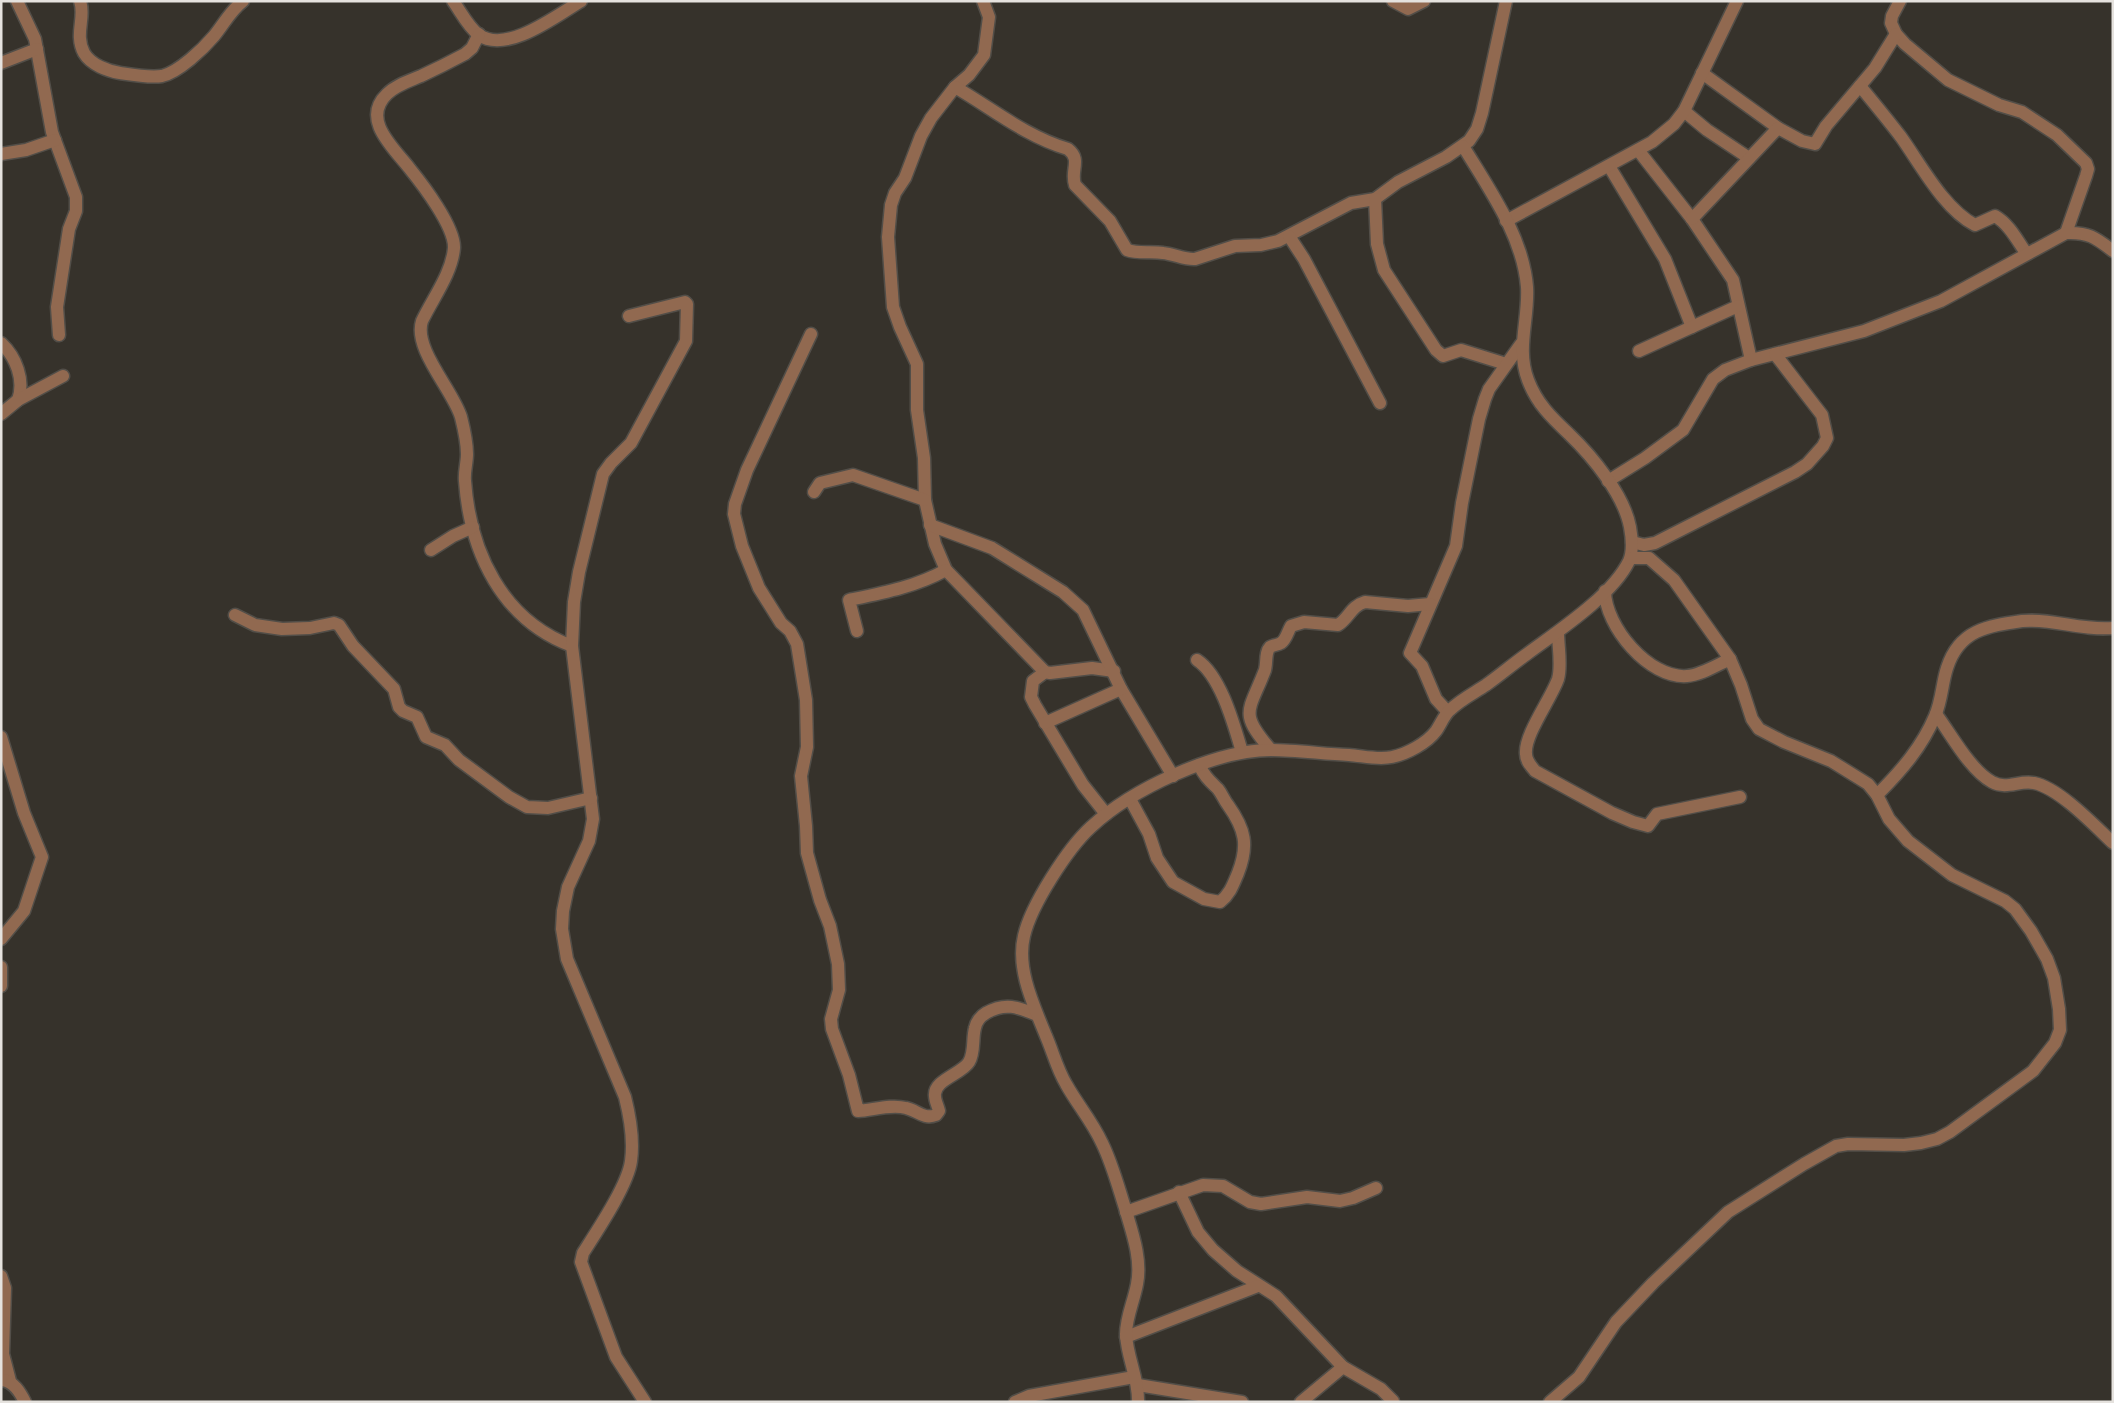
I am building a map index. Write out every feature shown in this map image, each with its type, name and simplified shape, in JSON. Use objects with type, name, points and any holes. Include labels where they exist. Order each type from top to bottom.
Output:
[{"type":"street","points":[[18,1],[35,39],[55,140],[69,174],[77,205],[69,229],[57,307],[59,334]]},
{"type":"street","points":[[80,1],[82,10],[79,25],[80,37],[85,55],[96,64],[110,71],[162,76],[173,71],[194,56],[214,36],[233,8],[243,1]]},
{"type":"street","points":[[453,1],[473,30],[492,41],[519,36],[528,32],[581,1]]},
{"type":"street","points":[[983,1],[988,17],[984,55],[969,75],[955,87],[937,108],[894,198],[889,226],[893,307],[917,364],[917,410],[925,464],[925,500],[930,525],[946,570],[1045,672],[1050,674],[1092,668],[1114,671]]},
{"type":"street","points":[[1393,1],[1408,9],[1424,1]]},
{"type":"street","points":[[955,87],[984,104],[1024,132],[1068,148],[1073,153],[1075,160],[1073,177],[1075,185],[1110,221],[1126,249],[1130,252],[1165,253],[1192,260],[1235,246],[1270,244],[1351,203],[1375,199],[1398,182],[1463,146],[1473,136],[1482,112],[1506,1]]},
{"type":"street","points":[[1506,221],[1638,150],[1660,136],[1684,111],[1737,1]]},
{"type":"street","points":[[1900,1],[1892,16],[1891,23],[1896,34],[1905,44],[1948,80],[1999,105],[2022,112],[2057,134],[2078,154],[2088,169],[2066,233]]},
{"type":"street","points":[[479,34],[472,48],[465,54],[388,93],[381,102],[378,124],[387,142],[437,205],[452,237],[454,248],[449,269],[422,321],[420,329],[422,342],[454,401],[461,418],[466,448],[465,480],[473,527],[484,563],[505,597],[523,616],[557,640],[572,646]]},
{"type":"street","points":[[1702,73],[1778,128],[1802,141],[1813,144],[1817,143],[1826,126],[1874,68],[1896,34]]},
{"type":"street","points":[[1,63],[37,49]]},
{"type":"street","points":[[1860,86],[1891,124],[1944,198],[1959,215],[1975,225],[1989,217],[1995,216],[2000,218],[2026,254]]},
{"type":"street","points":[[1684,111],[1707,130],[1749,158]]},
{"type":"street","points":[[1692,219],[1724,188],[1778,128]]},
{"type":"street","points":[[1,154],[26,150],[55,140]]},
{"type":"street","points":[[1138,1402],[1136,1381],[1126,1337],[1126,1322],[1134,1300],[1139,1271],[1137,1253],[1126,1212],[1103,1145],[1089,1116],[1065,1083],[1037,1015],[1027,984],[1022,955],[1024,936],[1030,919],[1047,885],[1079,839],[1106,814],[1173,776],[1199,765],[1242,752],[1271,750],[1373,757],[1396,756],[1430,737],[1436,731],[1447,711],[1558,632],[1605,591],[1631,558],[1632,542],[1626,511],[1620,499],[1581,446],[1547,414],[1538,401],[1525,373],[1521,344],[1528,308],[1526,281],[1521,257],[1506,221],[1463,146]]},
{"type":"street","points":[[1638,150],[1692,219],[1732,280],[1751,360]]},
{"type":"street","points":[[1609,166],[1665,259],[1692,328]]},
{"type":"street","points":[[1375,199],[1379,257],[1384,270],[1436,350],[1443,356],[1464,350],[1506,364]]},
{"type":"street","points":[[1608,481],[1645,458],[1684,430],[1713,379],[1725,370],[1751,360],[1864,331],[1941,301],[2066,233],[2080,232],[2090,235],[2113,251]]},
{"type":"street","points":[[1289,236],[1304,259],[1380,403]]},
{"type":"street","points":[[629,316],[686,302],[687,337],[631,443],[603,474],[579,572],[574,602],[572,646],[593,819],[588,841],[568,887],[563,911],[562,929],[567,959],[625,1097],[630,1114],[631,1162],[621,1189],[584,1253],[581,1262],[616,1357],[645,1402]]},
{"type":"street","points":[[1639,351],[1738,306]]},
{"type":"street","points":[[811,334],[747,470],[735,504],[734,514],[742,546],[759,588],[780,623],[790,631],[797,644],[806,700],[807,747],[801,776],[807,853],[820,900],[830,926],[838,964],[838,990],[831,1019],[832,1029],[849,1075],[858,1111],[899,1107],[906,1108],[924,1117],[936,1115],[939,1111],[934,1095],[936,1090],[939,1085],[967,1065],[970,1060],[975,1026],[982,1016],[1004,1005],[1016,1006],[1037,1015]]},
{"type":"street","points":[[1,343],[8,351],[20,374],[22,387],[18,400]]},
{"type":"street","points":[[1447,711],[1436,699],[1422,666],[1410,653],[1418,640],[1430,604],[1456,546],[1462,504],[1483,407],[1489,389],[1521,344]]},
{"type":"street","points":[[1632,542],[1644,544],[1655,542],[1730,506],[1795,472],[1807,464],[1824,446],[1828,438],[1822,416],[1775,354]]},
{"type":"street","points":[[1,414],[18,400],[64,376]]},
{"type":"street","points":[[814,492],[820,483],[853,475],[925,500]]},
{"type":"street","points":[[930,525],[992,548],[1063,592],[1076,603],[1088,617],[1121,689],[1173,776]]},
{"type":"street","points":[[431,550],[453,536],[473,527]]},
{"type":"street","points":[[1550,1402],[1579,1377],[1616,1322],[1653,1283],[1728,1212],[1836,1146],[1860,1144],[1904,1145],[1937,1139],[1963,1123],[1982,1107],[2033,1071],[2055,1043],[2060,1030],[2054,978],[2047,959],[2032,931],[2015,910],[2005,901],[1952,874],[1908,841],[1889,820],[1877,795],[1868,784],[1849,770],[1759,729],[1752,719],[1730,659],[1674,580],[1649,558],[1631,558]]},
{"type":"street","points":[[857,631],[849,600],[916,585],[946,570]]},
{"type":"street","points":[[1605,591],[1608,610],[1620,630],[1641,658],[1657,670],[1685,676],[1698,674],[1730,659]]},
{"type":"street","points":[[1271,750],[1250,722],[1250,709],[1252,697],[1266,666],[1268,650],[1270,647],[1283,642],[1291,626],[1304,622],[1338,625],[1358,604],[1365,602],[1408,606],[1430,604]]},
{"type":"street","points":[[235,615],[256,625],[282,629],[310,628],[334,623],[339,625],[354,646],[394,689],[401,709],[417,717],[426,737],[445,746],[459,760],[509,797],[527,806],[538,808],[591,798]]},
{"type":"street","points":[[1877,795],[1916,753],[1936,714],[1947,668],[1958,646],[1980,629],[2038,620],[2055,624],[2113,628]]},
{"type":"street","points":[[1558,632],[1559,675],[1534,728],[1526,751],[1528,762],[1535,771],[1612,813],[1648,826],[1657,814],[1740,797]]},
{"type":"street","points":[[1197,660],[1208,670],[1221,694],[1235,726],[1242,752]]},
{"type":"street","points":[[1045,672],[1033,681],[1031,697],[1045,724],[1083,785],[1106,814]]},
{"type":"street","points":[[1045,724],[1121,689]]},
{"type":"street","points":[[1936,714],[1971,762],[1987,778],[2005,786],[2031,782],[2045,786],[2092,822],[2113,843]]},
{"type":"street","points":[[1,738],[24,813],[42,857],[24,911],[1,939]]},
{"type":"street","points":[[1130,799],[1149,834],[1157,858],[1173,882],[1204,899],[1220,902],[1229,895],[1242,864],[1245,852],[1244,837],[1242,827],[1233,812],[1217,788],[1209,782],[1199,765]]},
{"type":"street","points":[[1,967],[1,986]]},
{"type":"street","points":[[1126,1212],[1203,1185],[1223,1186],[1250,1202],[1261,1204],[1307,1198],[1340,1201],[1353,1198],[1376,1188]]},
{"type":"street","points":[[1179,1192],[1198,1232],[1213,1250],[1237,1271],[1276,1296],[1343,1367],[1382,1389],[1393,1401]]},
{"type":"street","points":[[1,1276],[5,1288],[2,1354],[6,1380],[25,1402]]},
{"type":"street","points":[[1126,1337],[1258,1286]]},
{"type":"street","points":[[1301,1402],[1343,1367]]},
{"type":"street","points":[[1016,1402],[1029,1396],[1046,1392],[1136,1381],[1242,1402]]}]
